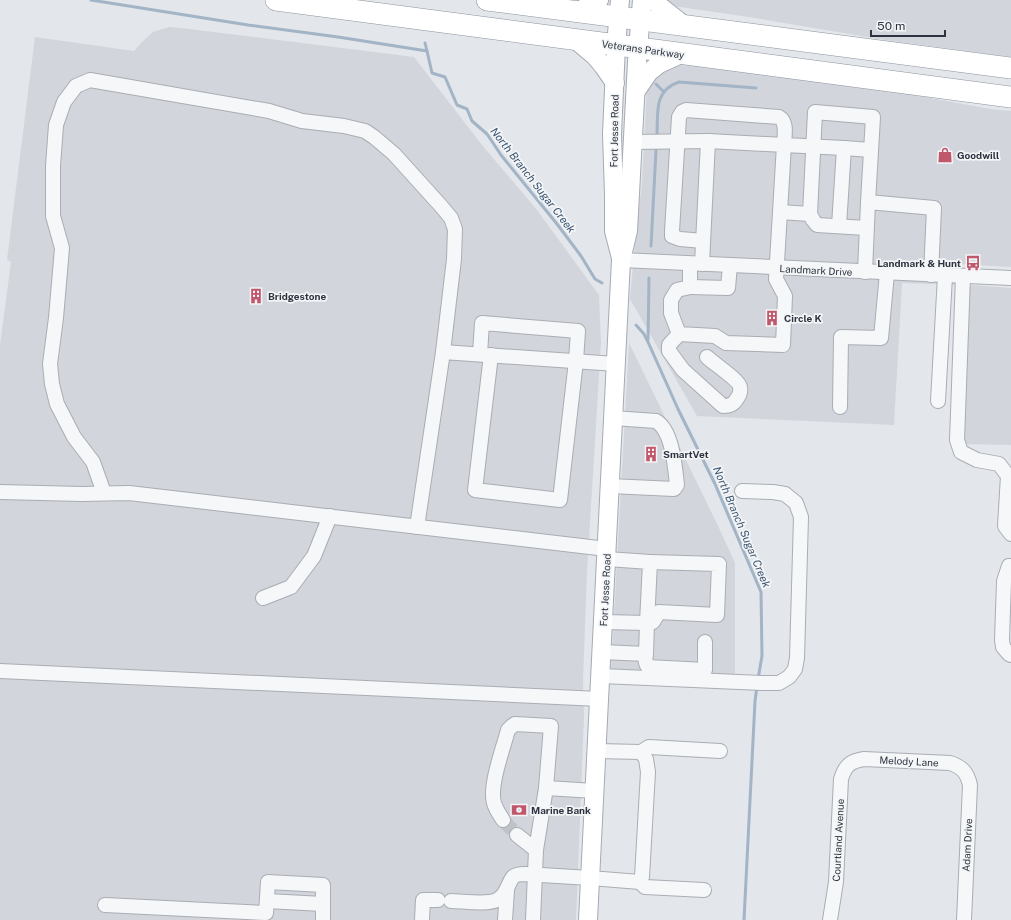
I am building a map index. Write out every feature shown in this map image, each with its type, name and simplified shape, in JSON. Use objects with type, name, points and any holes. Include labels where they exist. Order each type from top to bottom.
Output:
[{"type":"highway","name":"Veterans Parkway","points":[[276,0],[1011,97]]},
{"type":"highway","points":[[487,0],[577,12],[620,9],[641,10],[685,26],[1011,68]]},
{"type":"main road","points":[[577,12],[599,0]]},
{"type":"main road","points":[[654,0],[685,26]]},
{"type":"main road","name":"Fort Jesse Road","points":[[620,9],[616,45],[612,134],[614,231],[621,260]]},
{"type":"main road","name":"Fort Jesse Road","points":[[588,920],[621,260],[628,231],[641,10]]},
{"type":"main road","points":[[576,40],[595,56],[615,83]]},
{"type":"main road","points":[[635,92],[649,72],[659,64],[682,54]]},
{"type":"street","points":[[104,493],[93,462],[74,436],[57,404],[52,384],[50,364],[56,318],[62,248],[52,216],[56,125],[64,102],[76,86],[90,80],[269,111],[302,121],[344,126],[365,131],[394,154],[452,218],[455,228],[454,259],[443,352],[417,527]]},
{"type":"street","points":[[679,334],[715,336],[726,344],[783,345],[785,296],[776,279],[784,146],[785,123],[783,119],[779,117],[686,110],[682,112],[679,117],[672,215],[672,236],[680,239],[703,241]]},
{"type":"street","points":[[865,272],[866,228],[873,117],[815,112],[810,214],[817,225],[866,228]]},
{"type":"street","points":[[633,142],[708,141],[871,150]]},
{"type":"street","points":[[690,287],[703,241],[708,141]]},
{"type":"street","points":[[839,226],[844,148]]},
{"type":"street","points":[[868,202],[934,208],[931,275]]},
{"type":"street","points":[[780,212],[810,214]]},
{"type":"street","name":"Landmark Drive","points":[[621,260],[1011,278]]},
{"type":"street","points":[[679,334],[671,313],[671,300],[677,290],[690,287],[728,288],[730,266]]},
{"type":"street","points":[[840,407],[841,337],[881,338],[887,273]]},
{"type":"street","points":[[938,401],[946,276]]},
{"type":"street","points":[[963,276],[957,440],[961,452],[977,460],[999,464],[1008,476],[1005,526],[1011,534]]},
{"type":"street","points":[[482,323],[578,331],[576,361],[560,500],[475,490],[486,355],[482,323]]},
{"type":"street","points":[[679,334],[669,345],[669,351],[682,370],[723,406],[730,406],[735,402],[740,394],[740,387],[737,382],[707,357]]},
{"type":"street","points":[[443,352],[616,364]]},
{"type":"street","points":[[610,486],[674,489],[677,485],[673,450],[663,426],[656,421],[614,418]]},
{"type":"street","points":[[601,676],[755,683],[779,683],[789,677],[795,669],[796,658],[802,516],[796,503],[785,494],[742,491]]},
{"type":"street","points":[[0,492],[129,493],[417,527],[607,554],[650,562],[719,564],[718,615],[659,612],[653,622],[647,624],[604,622]]},
{"type":"street","points":[[263,598],[291,587],[314,556],[330,516]]},
{"type":"street","points":[[650,562],[645,661],[648,667],[705,670],[705,642]]},
{"type":"street","points":[[1010,566],[1004,581],[1002,640],[1003,647],[1011,655]]},
{"type":"street","points":[[602,652],[646,654]]},
{"type":"street","points":[[0,671],[600,699]]},
{"type":"street","points":[[503,820],[494,803],[493,789],[508,730],[515,724],[551,726],[546,788],[536,850],[533,920]]},
{"type":"street","points":[[597,751],[641,752],[649,747],[720,751]]},
{"type":"street","points":[[640,882],[642,877],[648,772],[646,759],[641,752]]},
{"type":"street","name":"Melody Lane","points":[[851,763],[856,760],[864,759],[950,763],[958,766],[964,771]]},
{"type":"street","name":"Courtland Avenue","points":[[830,920],[836,882],[841,779],[844,771],[851,763]]},
{"type":"street","name":"Adam Drive","points":[[964,771],[969,778],[970,785],[964,920]]},
{"type":"street","points":[[546,788],[595,791]]},
{"type":"street","points":[[517,835],[536,850]]},
{"type":"street","points":[[505,920],[507,891],[512,878],[517,875],[536,874],[640,882],[645,887],[704,890]]},
{"type":"street","points":[[105,905],[266,913],[268,882],[323,885],[323,920]]},
{"type":"street","points":[[422,920],[423,900],[491,902],[499,899],[507,891]]},
{"type":"street","points":[[267,901],[323,904]]},
{"type":"shaded area","points":[[663,0],[1011,0],[1011,57],[885,40],[673,6]]},
{"type":"shaded area","name":"Bridgestone","points":[[169,27],[414,57],[482,145],[537,210],[599,295],[601,343],[587,572],[583,680],[584,717],[576,920],[0,920],[0,345],[11,262],[7,260],[35,37],[134,51],[153,32]]},
{"type":"shaded area","points":[[694,64],[882,89],[990,109],[1011,111],[1011,267],[958,264],[957,285],[902,283],[894,425],[697,416],[630,299],[642,184],[647,85],[667,67]]},
{"type":"shaded area","points":[[971,285],[1011,288],[1011,445],[963,444],[969,290]]},
{"type":"shaded area","points":[[629,343],[735,563],[735,678],[611,670]]},
{"type":"waterway","points":[[91,0],[427,51],[432,73],[445,77],[457,105],[467,109],[472,121],[487,134],[501,155],[581,256],[595,279],[602,283]]},
{"type":"waterway","points":[[425,43],[427,51]]},
{"type":"waterway","points":[[657,134],[658,110],[661,96],[665,90],[679,82],[756,88]]},
{"type":"waterway","points":[[656,84],[664,92]]},
{"type":"waterway","points":[[651,246],[656,150]]},
{"type":"waterway","points":[[648,340],[649,278]]},
{"type":"waterway","name":"North Branch Sugar Creek","points":[[636,325],[644,334],[648,342],[678,409],[715,484],[761,592],[762,656],[758,679]]},
{"type":"waterway","name":"North Branch Sugar Creek","points":[[744,920],[757,686]]},
{"type":"tunnel","points":[[503,820],[517,835]]},
{"type":"place","name":"Goodwill","points":[[945,155]]},
{"type":"place","name":"Landmark & Hunt","points":[[973,263]]},
{"type":"place","name":"Bridgestone","points":[[256,296]]},
{"type":"place","name":"Circle K","points":[[772,318]]},
{"type":"place","name":"SmartVet","points":[[651,454]]},
{"type":"place","name":"Marine Bank","points":[[519,810]]}]
